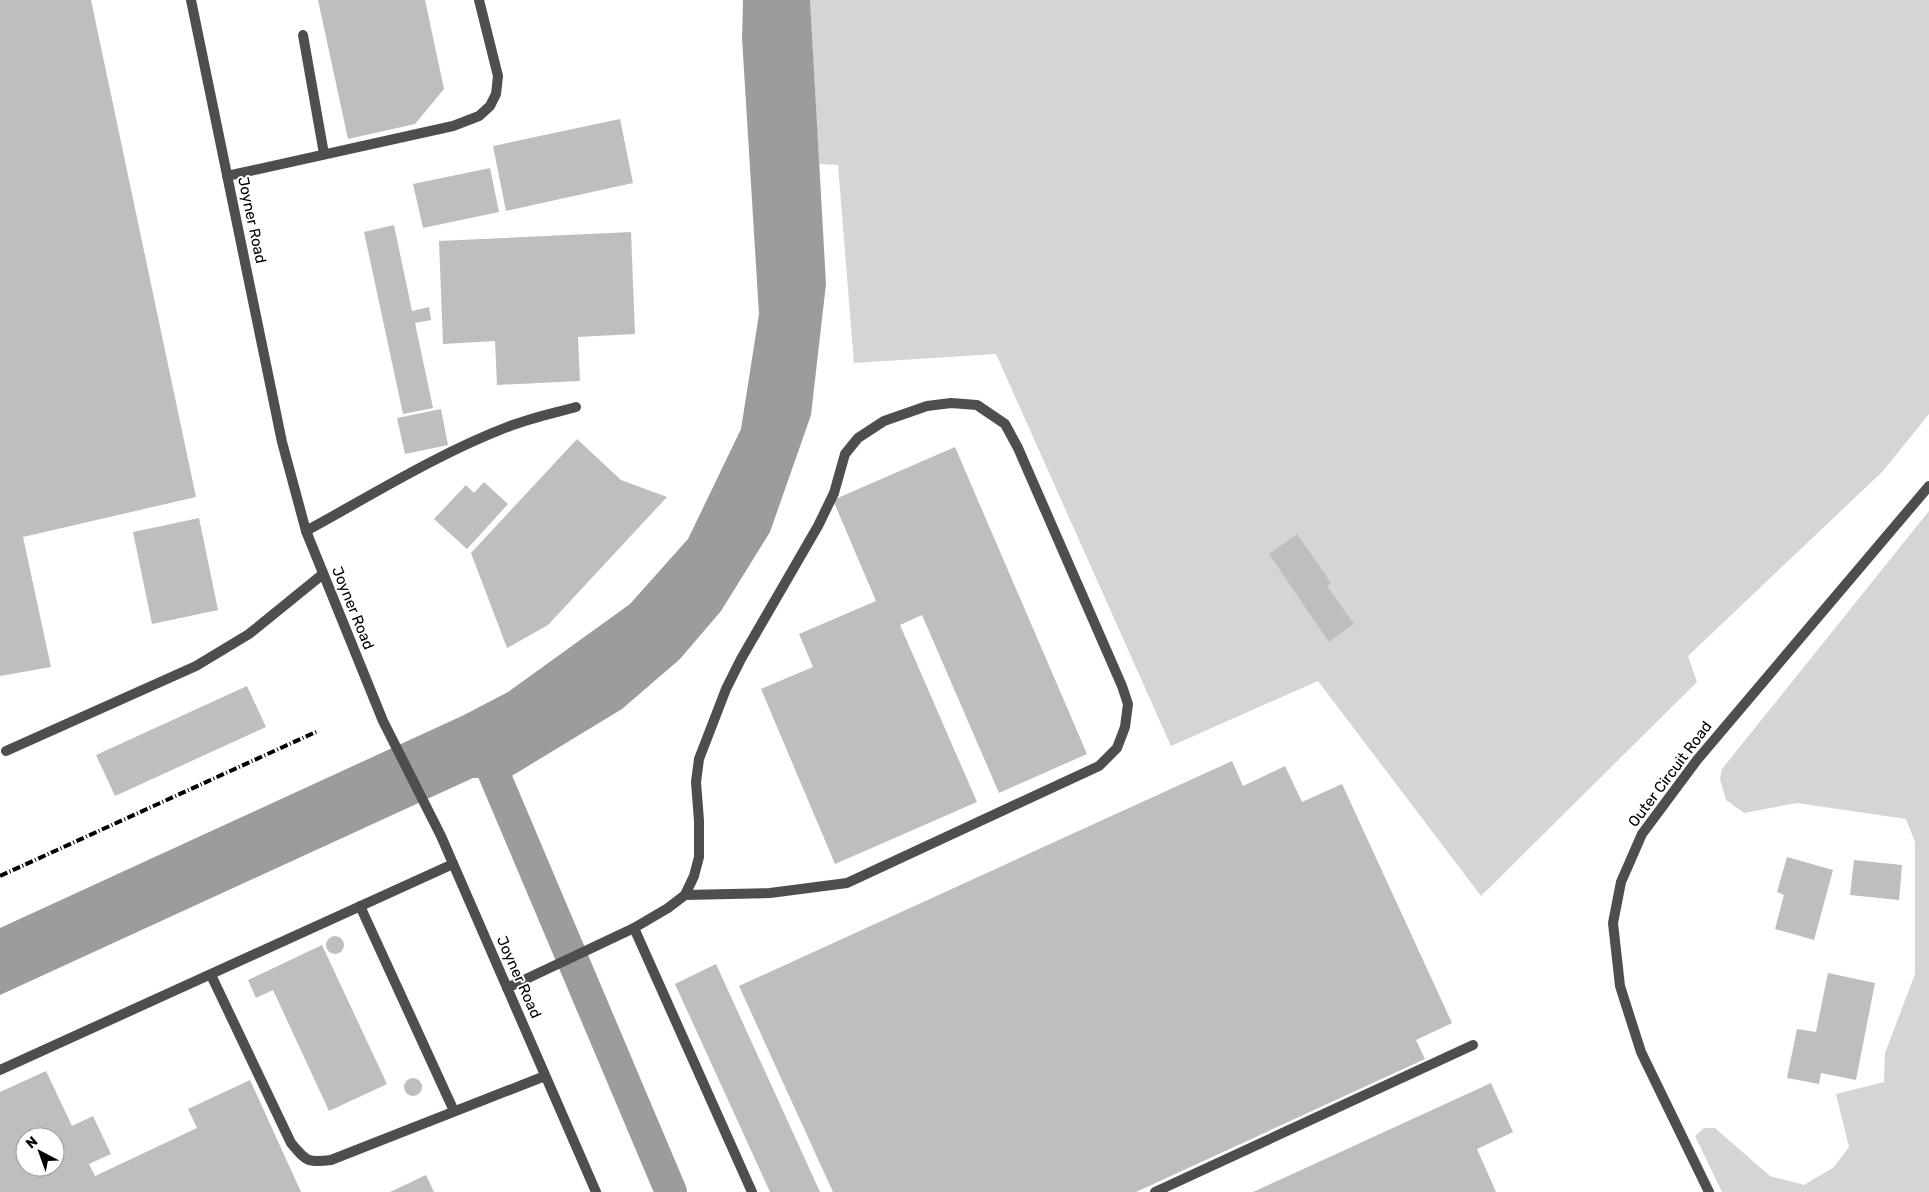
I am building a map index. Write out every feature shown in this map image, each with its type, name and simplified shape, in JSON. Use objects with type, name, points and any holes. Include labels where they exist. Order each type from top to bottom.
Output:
[{"type":"street","name":"Joyner Road","points":[[191,0],[282,442],[306,532],[383,722],[441,836],[596,1192]]},
{"type":"street","points":[[227,176],[453,126],[479,116],[490,106],[496,94],[498,76],[479,0]]},
{"type":"street","points":[[303,35],[324,154]]},
{"type":"street","points":[[507,988],[634,928],[686,895],[699,857],[696,782],[699,759],[726,689],[741,659],[818,526],[834,493],[846,454],[858,438],[884,421],[902,414],[927,406],[951,403],[977,405],[1006,424],[1122,686],[1128,704],[1125,727],[1117,748],[1099,766],[846,883],[770,893],[686,895]]},
{"type":"street","points":[[306,532],[422,467],[470,443],[511,426],[576,407]]},
{"type":"street","name":"Outer Circuit Road","points":[[1709,1192],[1641,1052],[1620,986],[1613,923],[1621,882],[1642,834],[1697,760],[1929,486]]},
{"type":"street","points":[[6,751],[196,666],[249,634],[323,574]]},
{"type":"street","points":[[0,1070],[453,864]]},
{"type":"street","points":[[360,906],[454,1111]]},
{"type":"street","points":[[634,928],[752,1192]]},
{"type":"street","points":[[210,974],[291,1143],[302,1156],[314,1162],[331,1160],[545,1076]]},
{"type":"street","points":[[1155,1192],[1473,1045]]},
{"type":"shaded area","points":[[743,0],[810,0],[826,284],[811,415],[770,532],[721,611],[680,659],[622,709],[510,777],[486,782],[481,778],[473,778],[0,995],[0,928],[464,715],[508,692],[630,604],[688,539],[741,429],[759,314],[742,38]]},
{"type":"shaded area","points":[[810,0],[1929,0],[1929,414],[1883,471],[1688,656],[1697,682],[1481,896],[1318,681],[1171,746],[996,354],[854,363],[838,165],[819,164]]},
{"type":"shaded area","points":[[1929,511],[1929,1192],[1722,1192],[1695,1136],[1704,1128],[1715,1128],[1770,1176],[1804,1185],[1834,1167],[1849,1147],[1836,1094],[1884,1082],[1885,1053],[1915,974],[1915,842],[1906,819],[1797,803],[1744,813],[1726,800],[1720,779],[1722,769]]},
{"type":"building","points":[[0,0],[91,0],[196,497],[23,537],[51,667],[0,676]]},
{"type":"building","points":[[318,0],[425,0],[444,89],[415,124],[348,139]]},
{"type":"building","points":[[620,119],[633,183],[506,211],[493,146]]},
{"type":"building","points":[[490,168],[499,212],[423,228],[413,184]]},
{"type":"building","points":[[394,225],[412,311],[429,307],[431,320],[415,323],[433,408],[403,414],[364,232]]},
{"type":"building","points":[[631,232],[635,334],[578,337],[580,381],[497,385],[495,341],[443,344],[439,241]]},
{"type":"building","points":[[441,409],[448,445],[405,454],[397,418]]},
{"type":"building","points":[[577,439],[621,480],[667,497],[548,625],[507,648],[471,553]]},
{"type":"building","points":[[955,447],[1087,754],[999,793],[922,615],[900,625],[977,802],[835,864],[761,689],[813,667],[799,634],[876,601],[833,500]]},
{"type":"building","points":[[484,482],[508,504],[467,549],[434,519],[466,485],[474,493]]},
{"type":"building","points":[[199,518],[218,610],[152,624],[133,532]]},
{"type":"building","points":[[1297,534],[1331,583],[1327,586],[1354,624],[1329,642],[1269,554]]},
{"type":"building","points":[[247,686],[266,727],[115,796],[96,755]]},
{"type":"building","points":[[1232,761],[1243,786],[1285,766],[1302,802],[1342,784],[1452,1023],[1416,1040],[1425,1059],[1136,1192],[833,1192],[739,986]]},
{"type":"building","points":[[1787,857],[1833,870],[1814,940],[1775,929],[1784,895],[1777,892]]},
{"type":"building","points":[[1854,860],[1902,865],[1899,900],[1850,895]]},
{"type":"building","points":[[335,936],[341,939],[344,945],[341,951],[335,954],[329,951],[326,945],[329,939]]},
{"type":"building","points":[[322,945],[387,1084],[329,1111],[273,990],[256,998],[248,980]]},
{"type":"building","points":[[716,964],[820,1192],[770,1192],[675,984]]},
{"type":"building","points":[[1828,973],[1875,983],[1856,1080],[1821,1073],[1819,1084],[1787,1078],[1797,1029],[1816,1032]]},
{"type":"building","points":[[46,1071],[72,1126],[93,1116],[111,1154],[89,1164],[95,1176],[197,1128],[188,1109],[250,1080],[301,1192],[0,1192],[0,1092]]},
{"type":"building","points":[[413,1078],[419,1081],[422,1087],[419,1093],[413,1096],[407,1093],[404,1087],[407,1081]]},
{"type":"building","points":[[1491,1083],[1513,1132],[1477,1149],[1496,1192],[1253,1192]]},
{"type":"building","points":[[426,1175],[434,1192],[390,1192]]},
{"type":"waterway","points":[[484,750],[671,1192]]},
{"type":"railway","points":[[0,876],[318,731]]}]
